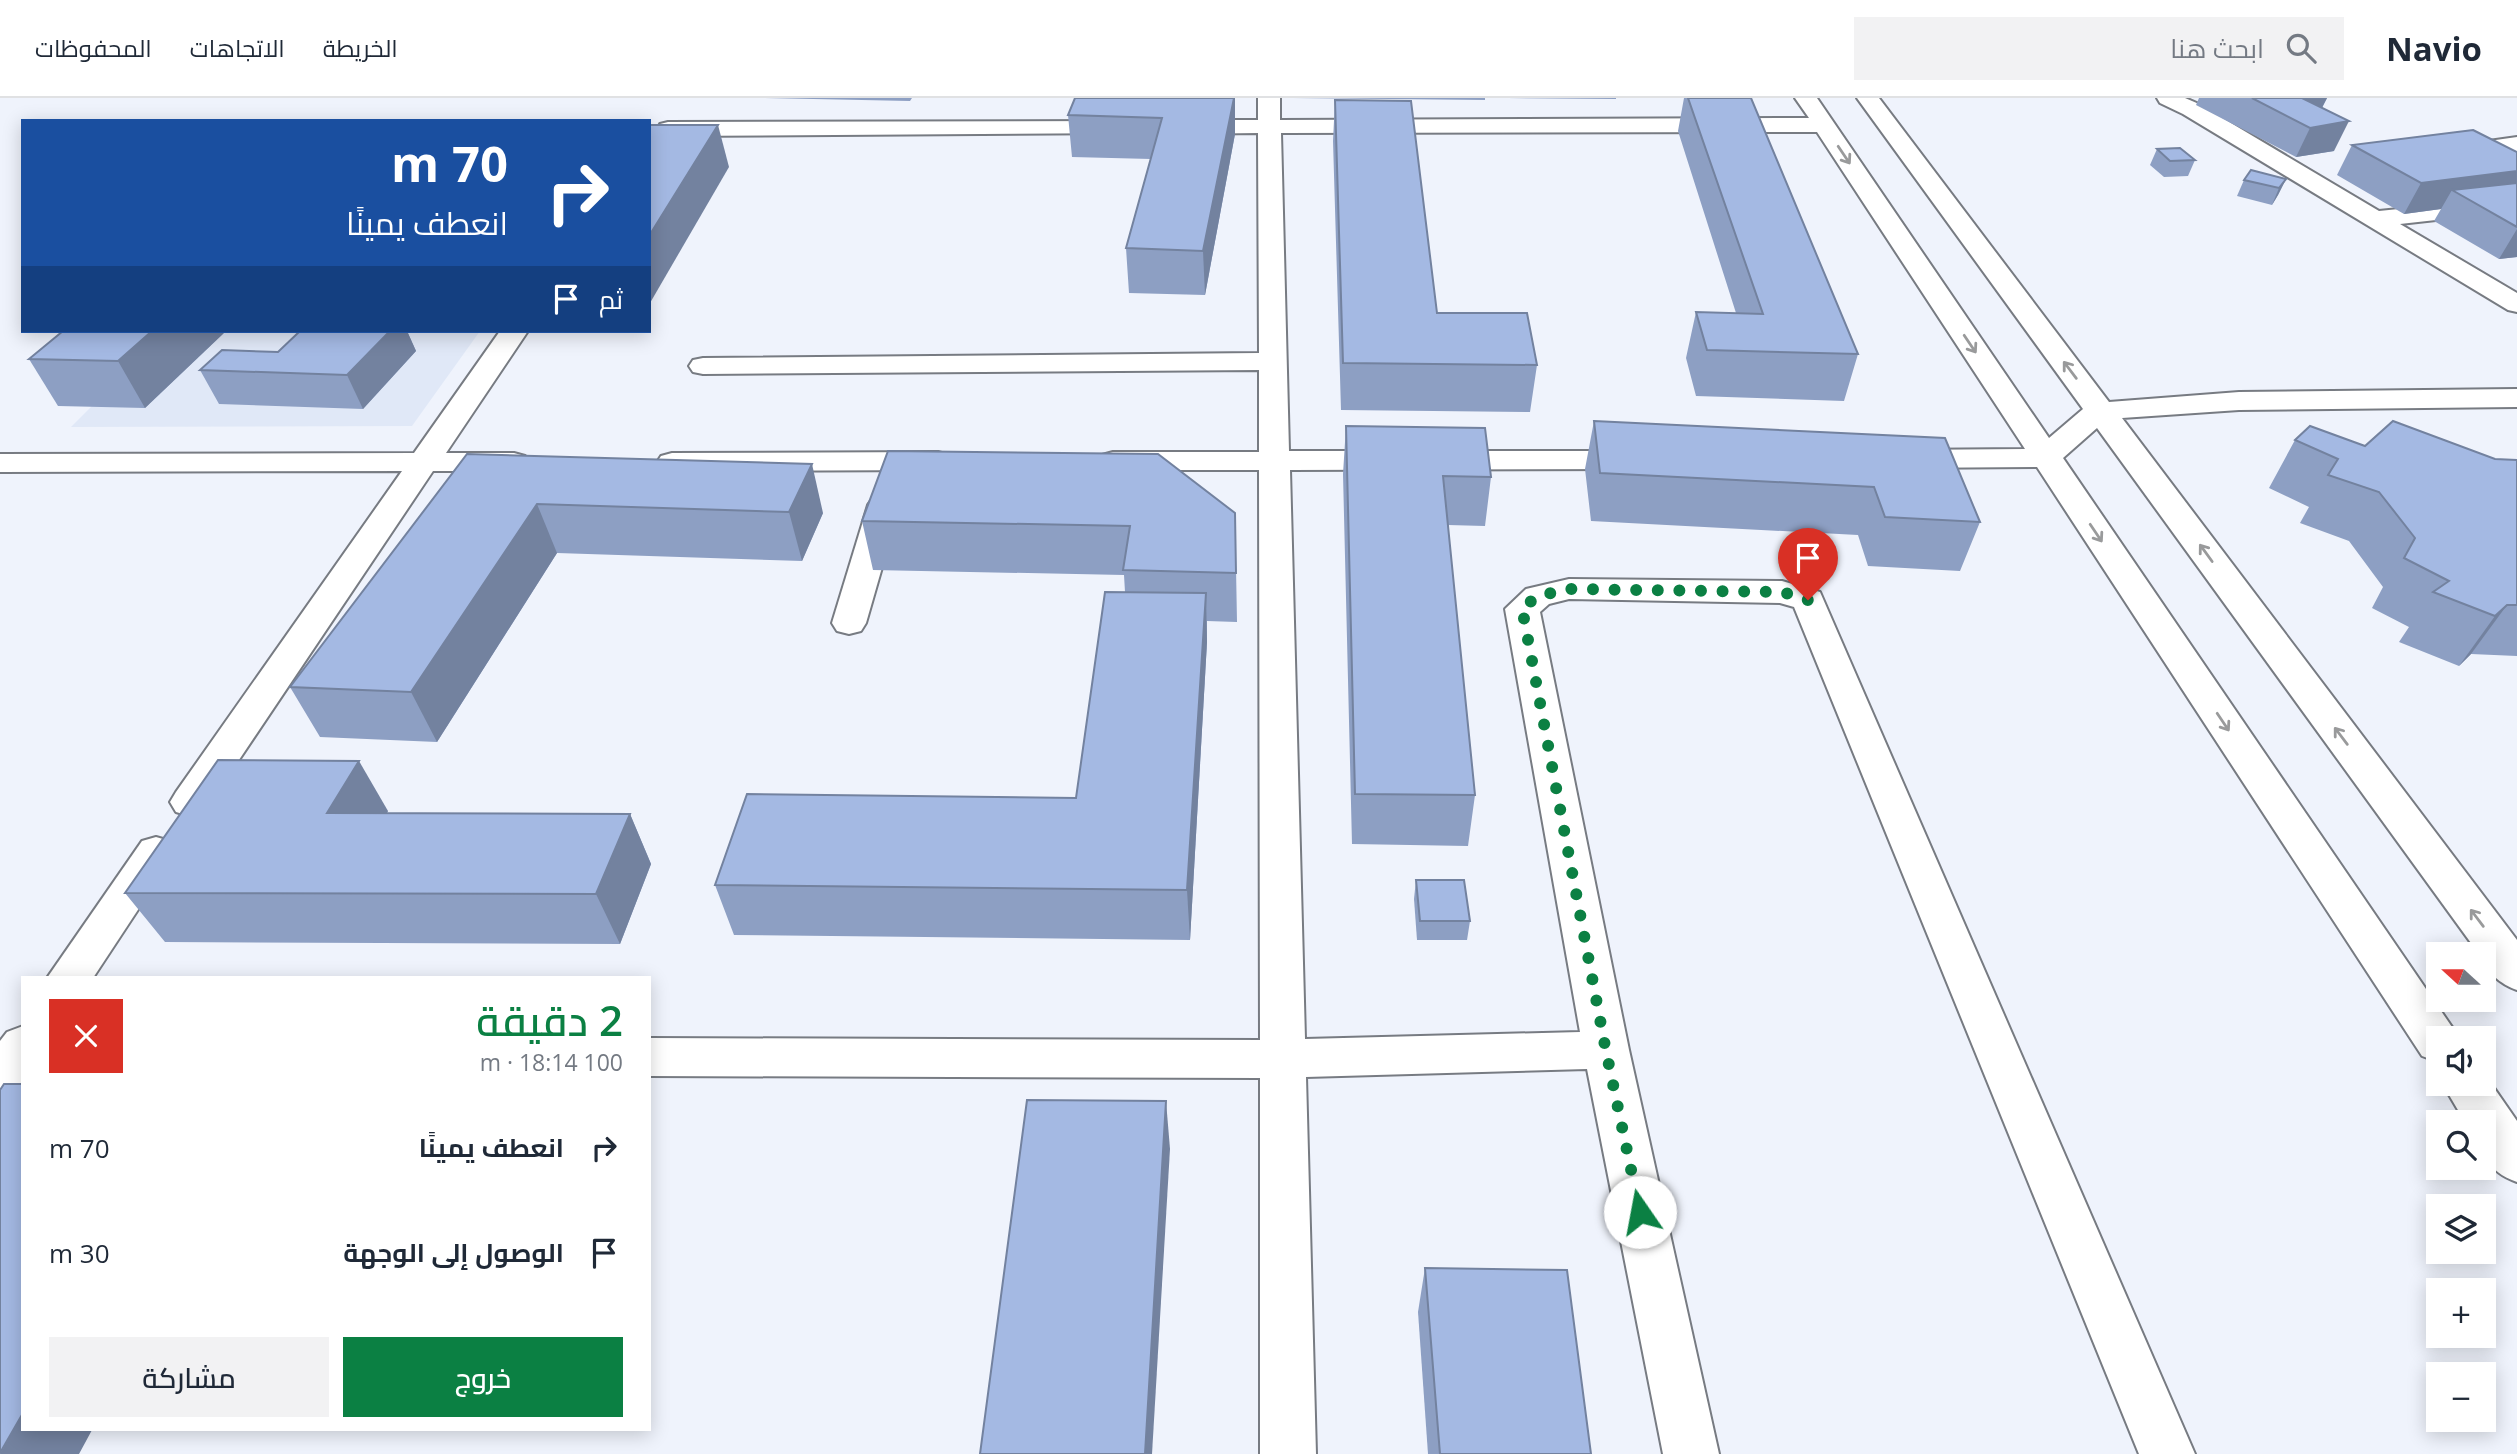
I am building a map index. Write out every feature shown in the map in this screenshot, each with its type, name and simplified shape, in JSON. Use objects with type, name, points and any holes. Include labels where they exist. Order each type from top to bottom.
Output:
[{"type":"street","points":[[1806,98],[2427,1026]]},
{"type":"street","points":[[1868,98],[2517,973]]},
{"type":"street","points":[[2168,98],[2517,304]]},
{"type":"street","points":[[651,131],[666,108]]},
{"type":"street","points":[[651,131],[1153,128],[1269,113],[1824,125]]},
{"type":"street","points":[[1269,113],[1280,1059],[1288,1454]]},
{"type":"street","points":[[2436,156],[2517,144]]},
{"type":"street","points":[[2301,175],[2342,169]]},
{"type":"street","points":[[2375,219],[2517,204]]},
{"type":"street","points":[[70,976],[513,333]]},
{"type":"street","points":[[703,366],[1273,362]]},
{"type":"street","points":[[1867,459],[2046,458],[2073,430],[2100,411],[2239,401],[2517,398]]},
{"type":"street","points":[[1086,461],[1661,460]]},
{"type":"street","points":[[849,623],[897,461]]},
{"type":"street","points":[[643,462],[965,461]]},
{"type":"street","points":[[0,463],[547,462]]},
{"type":"street","points":[[1691,1454],[1606,1051],[1522,608],[1538,596],[1569,589],[1782,592],[1808,600],[2167,1454]]},
{"type":"street","points":[[651,1057],[1280,1059],[1606,1051]]},
{"type":"street","points":[[2474,1096],[2517,1161]]},
{"type":"shaded area","points":[[165,333],[479,333],[412,426],[71,427]]},
{"type":"building","points":[[1075,98],[1234,98],[1203,251],[1126,248],[1162,118],[1068,115]]},
{"type":"building","points":[[1688,98],[1751,98],[1858,354],[1707,350],[1696,312],[1763,314]]},
{"type":"building","points":[[2252,98],[2302,98],[2349,121],[2310,128]]},
{"type":"building","points":[[1335,100],[1411,101],[1437,313],[1527,313],[1537,365],[1343,363]]},
{"type":"building","points":[[651,125],[718,125],[651,233]]},
{"type":"building","points":[[2473,130],[2517,152],[2517,171],[2421,183],[2352,145]]},
{"type":"building","points":[[2180,148],[2195,160],[2170,161],[2157,149]]},
{"type":"building","points":[[2251,170],[2286,179],[2279,188],[2244,180]]},
{"type":"building","points":[[2517,183],[2517,227],[2452,190]]},
{"type":"building","points":[[61,333],[150,333],[118,361],[29,359]]},
{"type":"building","points":[[298,333],[388,333],[347,375],[200,370],[222,350],[278,352]]},
{"type":"building","points":[[1594,421],[1945,438],[1980,522],[1885,517],[1874,487],[1600,473]]},
{"type":"building","points":[[2393,421],[2495,459],[2517,460],[2517,605],[2507,605],[2495,616],[2433,592],[2449,581],[2404,558],[2415,538],[2379,492],[2328,475],[2338,459],[2295,440],[2310,426],[2365,446]]},
{"type":"building","points":[[1346,426],[1485,428],[1491,477],[1443,476],[1475,795],[1355,794]]},
{"type":"building","points":[[888,451],[1158,454],[1235,513],[1236,573],[1123,570],[1130,526],[862,521]]},
{"type":"building","points":[[467,454],[812,464],[789,512],[537,504],[411,692],[290,687]]},
{"type":"building","points":[[1105,592],[1206,593],[1187,890],[715,885],[747,794],[1076,798]]},
{"type":"building","points":[[218,760],[359,761],[327,813],[630,814],[596,894],[125,893]]},
{"type":"building","points":[[1416,880],[1464,880],[1470,921],[1420,921]]},
{"type":"building","points":[[4,1084],[21,1084],[21,1416],[0,1453],[0,1090]]},
{"type":"building","points":[[1027,1100],[1166,1101],[1145,1454],[980,1454]]},
{"type":"building","points":[[1425,1268],[1567,1270],[1591,1454],[1440,1454]]},
{"type":"route","points":[[1640,1212],[1606,1051],[1522,608],[1538,596],[1569,589],[1782,592],[1808,600]]}]
